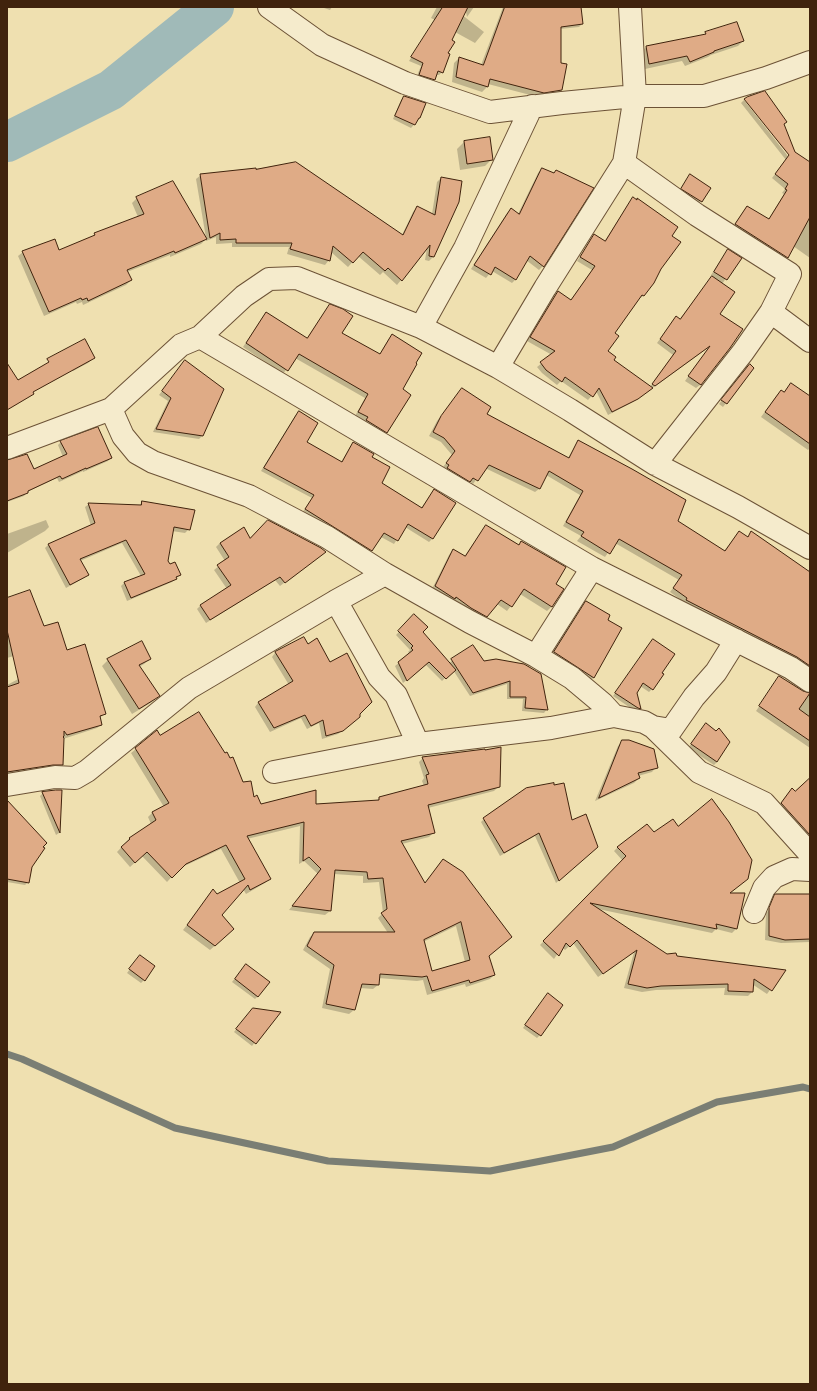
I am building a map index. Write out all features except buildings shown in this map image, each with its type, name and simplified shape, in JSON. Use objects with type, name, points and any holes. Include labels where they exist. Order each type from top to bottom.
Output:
[{"type":"street","points":[[270,7],[322,45],[405,83],[490,112],[532,106],[635,96],[704,96],[766,78],[810,62]]},
{"type":"street","points":[[498,367],[545,288],[624,163],[635,96],[630,7]]},
{"type":"street","points":[[421,327],[465,248],[532,106]]},
{"type":"street","points":[[624,163],[697,215],[790,274],[771,312],[744,352],[655,464]]},
{"type":"street","points":[[7,448],[111,409],[181,345],[200,337],[244,296],[269,279],[298,278],[421,327],[498,367],[570,410],[655,464],[738,507],[810,548]]},
{"type":"street","points":[[771,312],[810,341]]},
{"type":"street","points":[[200,337],[592,568],[791,668],[810,681]]},
{"type":"street","points":[[111,409],[123,436],[137,453],[152,462],[249,496],[327,537],[385,574],[470,622],[536,656],[572,678],[603,704],[614,716]]},
{"type":"street","points":[[536,656],[592,568]]},
{"type":"street","points":[[7,785],[56,777],[75,778],[87,771],[189,688],[336,601],[385,574]]},
{"type":"street","points":[[336,601],[380,676],[396,695],[418,744]]},
{"type":"street","points":[[653,727],[671,730],[694,697],[716,672],[736,640]]},
{"type":"street","points":[[274,772],[418,744],[551,728],[614,716],[644,722],[653,727],[699,772],[764,803],[810,854]]},
{"type":"street","points":[[754,912],[764,888],[774,877],[792,868],[810,870]]},
{"type":"waterway","points":[[7,142],[111,90],[214,7]]},
{"type":"waterway","points":[[7,1054],[22,1059],[175,1128],[328,1161],[490,1171],[613,1147],[717,1102],[803,1087],[810,1089]]}]
